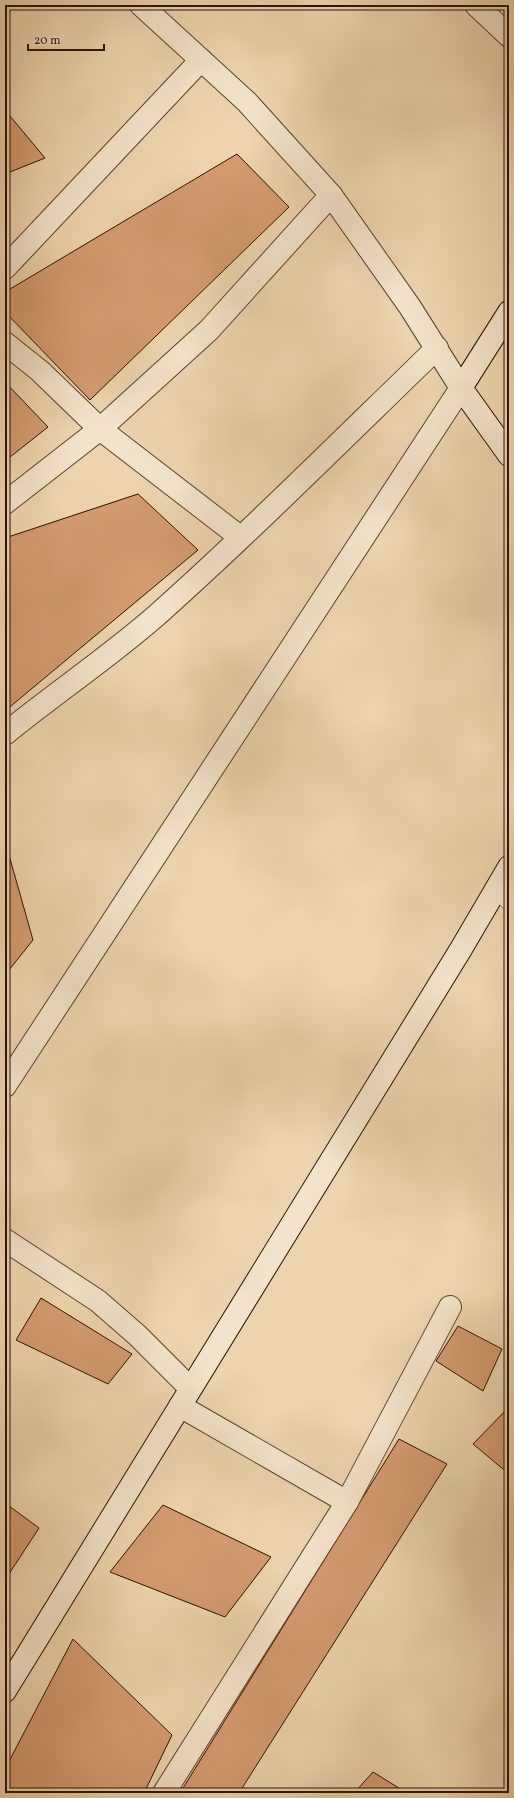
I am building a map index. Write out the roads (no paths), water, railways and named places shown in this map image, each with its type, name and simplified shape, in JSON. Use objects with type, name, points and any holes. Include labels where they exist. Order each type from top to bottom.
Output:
[{"type":"street","points":[[142,5],[247,102],[332,195],[389,275],[437,348],[460,388],[509,455]]},
{"type":"street","points":[[476,5],[509,36]]},
{"type":"street","points":[[5,268],[201,60]]},
{"type":"street","points":[[5,503],[100,429],[209,330],[332,195]]},
{"type":"street","points":[[5,1086],[509,312]]},
{"type":"street","points":[[5,343],[40,371],[100,429],[240,538]]},
{"type":"street","points":[[5,734],[96,666],[156,615],[240,538],[437,348]]},
{"type":"street","points":[[5,1690],[185,1397],[502,897],[509,867]]},
{"type":"street","points":[[5,1240],[98,1301],[137,1334],[185,1397],[347,1502]]},
{"type":"street","points":[[164,1793],[347,1502],[450,1307]]}]
